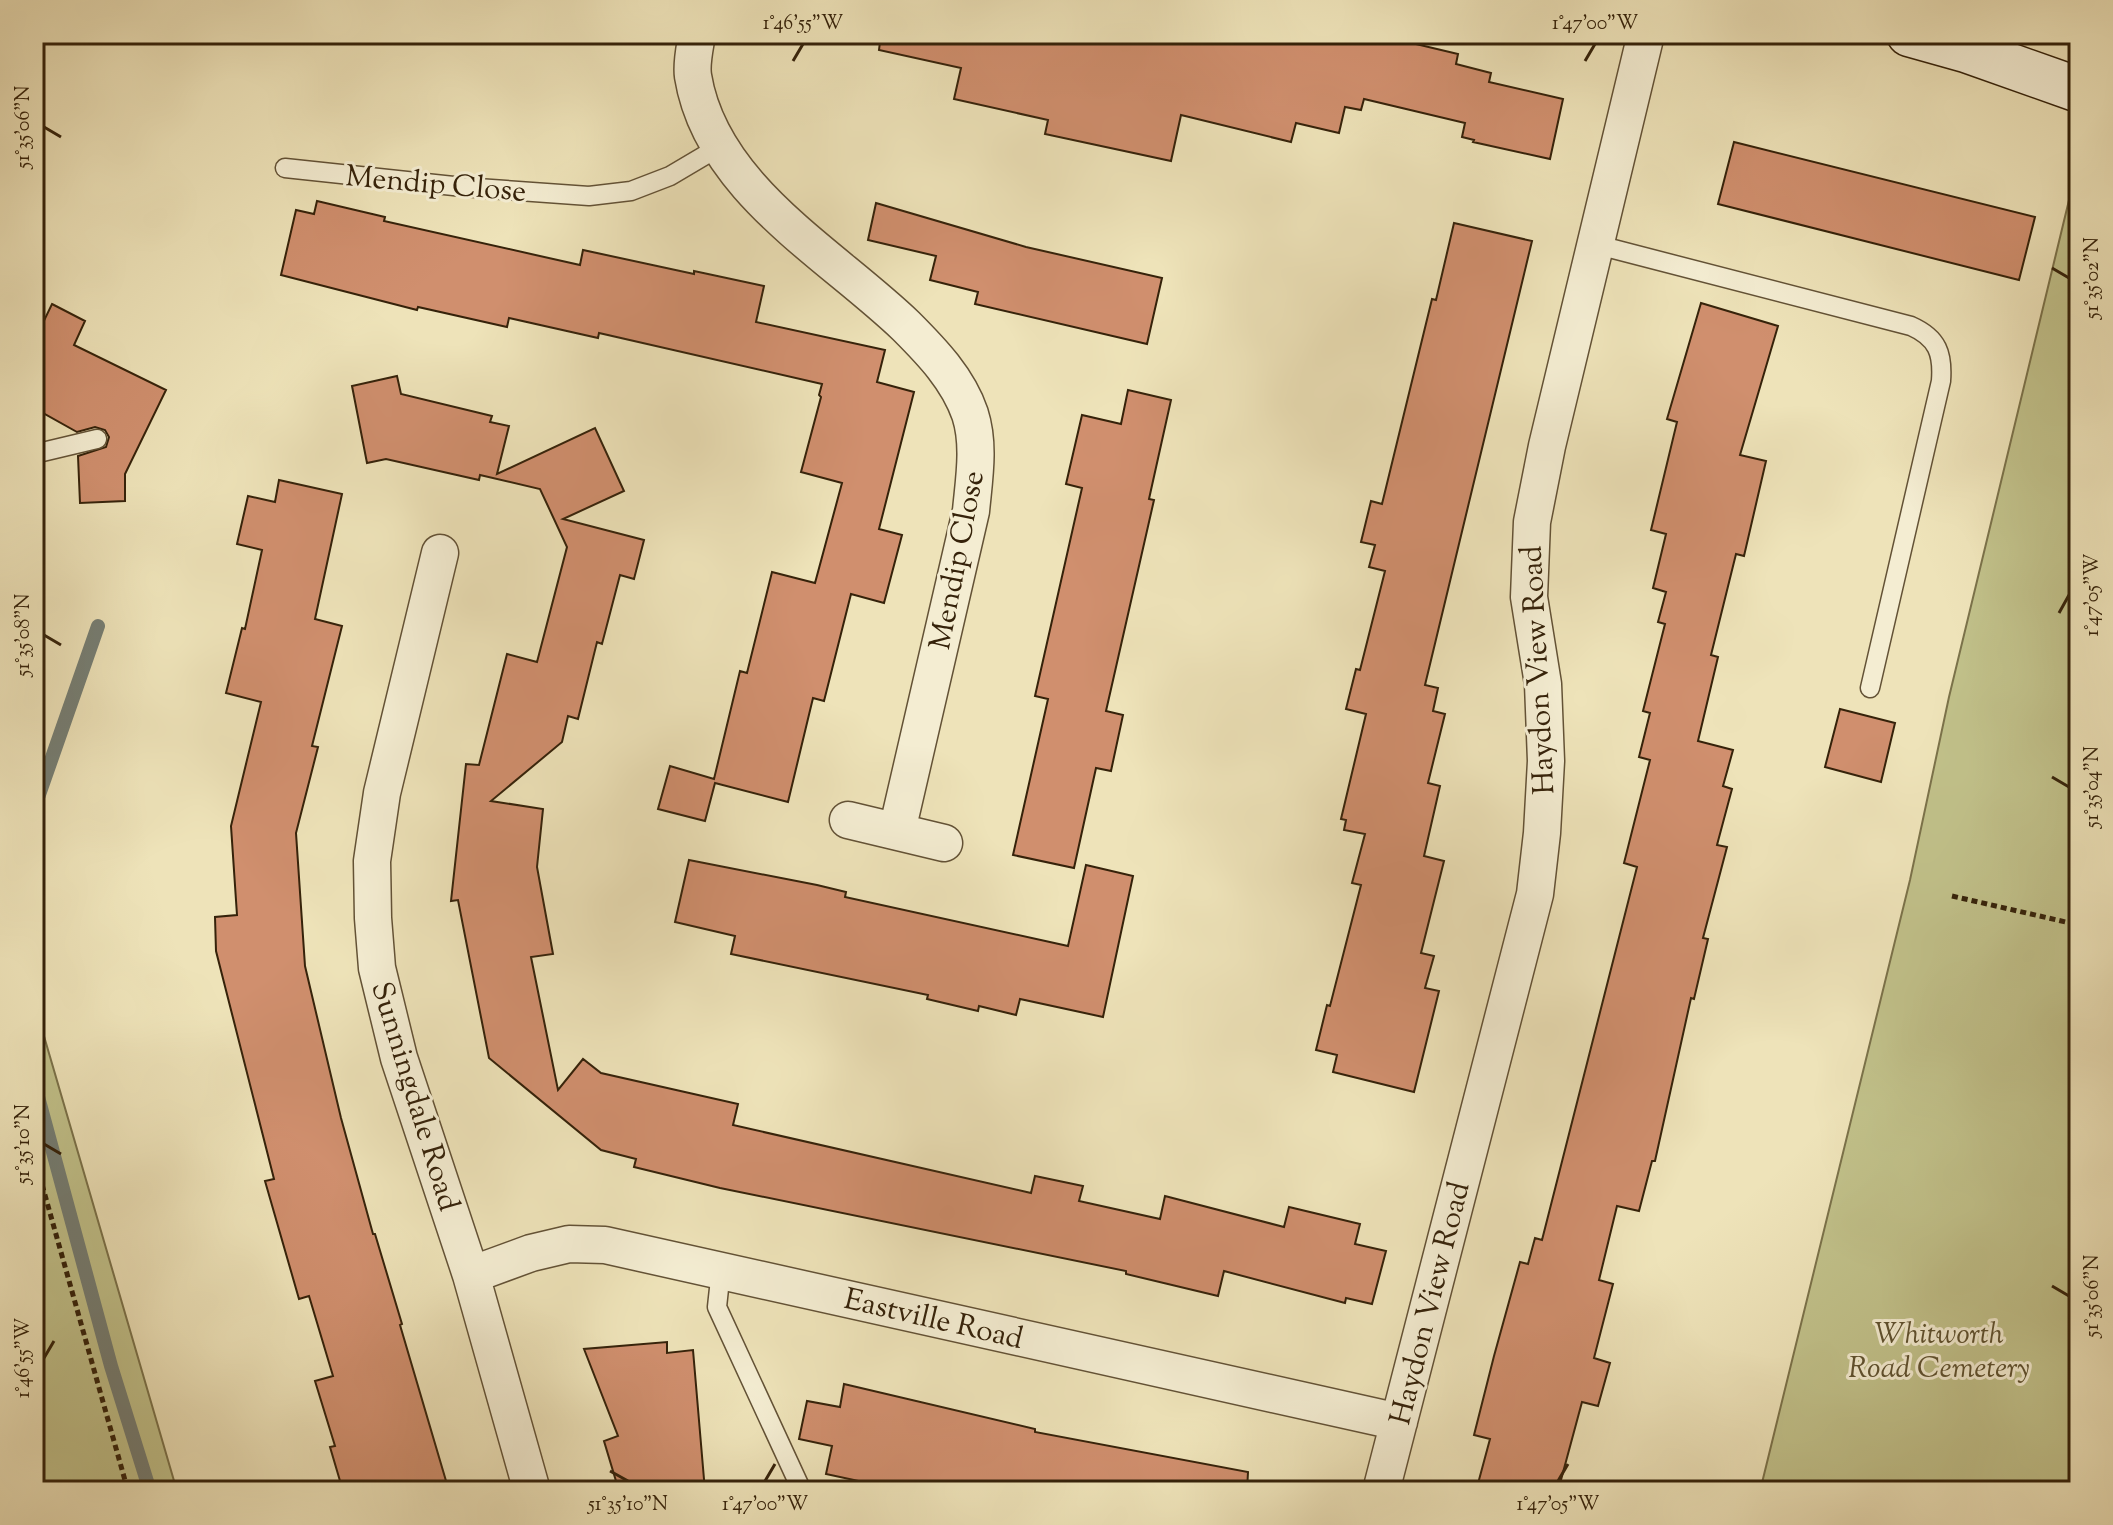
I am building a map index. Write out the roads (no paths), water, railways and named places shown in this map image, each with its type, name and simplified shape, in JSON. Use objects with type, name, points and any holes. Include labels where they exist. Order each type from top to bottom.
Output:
[{"type":"main road","points":[[1909,34],[1966,50],[2079,90]]},
{"type":"street","name":"Mendip Close","points":[[697,34],[692,73],[705,121],[719,147],[765,204],[876,297],[930,350],[955,382],[971,415],[976,457],[971,511],[897,831]]},
{"type":"street","name":"Haydon View Road","points":[[1381,1491],[1535,894],[1546,761],[1543,684],[1529,597],[1532,522],[1594,244],[1646,34]]},
{"type":"street","name":"Sunningdale Road","points":[[440,553],[382,793],[372,861],[377,968],[399,1058],[471,1275],[532,1491]]},
{"type":"street","points":[[848,820],[944,843]]},
{"type":"street","name":"Eastville Road","points":[[471,1275],[531,1253],[569,1244],[605,1245],[1399,1422]]},
{"type":"lane","name":"Mendip Close","points":[[285,168],[463,187],[589,196],[631,191],[670,176],[719,147]]},
{"type":"lane","points":[[1594,244],[1911,326],[1933,339],[1939,348],[1942,357],[1941,381],[1870,688]]},
{"type":"lane","points":[[34,454],[97,439]]},
{"type":"lane","points":[[721,1270],[717,1307],[802,1491]]},
{"type":"waterway","points":[[34,809],[98,626]]},
{"type":"waterway","points":[[34,1082],[111,1366],[150,1491]]},
{"type":"park label","name":"Whitworth Road Cemetery","points":[[1939,1350]]}]
